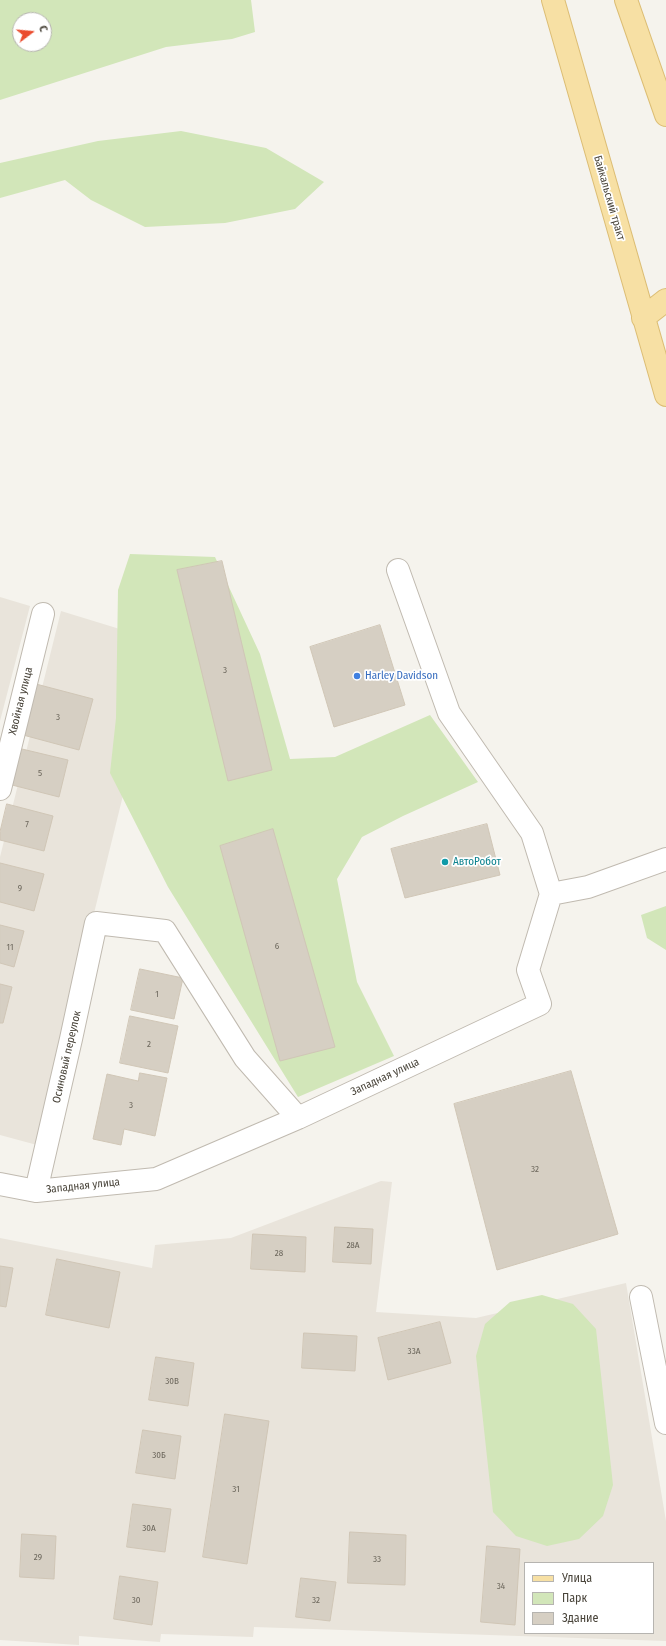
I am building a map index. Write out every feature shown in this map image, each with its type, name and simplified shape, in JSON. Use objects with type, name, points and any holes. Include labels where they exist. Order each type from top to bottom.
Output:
[{"type":"main road","name":"Байкальский тракт","points":[[553,0],[666,395]]},
{"type":"main road","points":[[626,0],[666,115]]},
{"type":"main road","points":[[643,318],[666,300]]},
{"type":"street","points":[[398,570],[449,714],[532,833],[551,894],[588,887],[666,859]]},
{"type":"street","name":"Хвойная улица","points":[[0,789],[43,614]]},
{"type":"street","name":"Западная улица","points":[[0,1184],[36,1191],[156,1179],[298,1118],[540,1004],[528,970],[551,894]]},
{"type":"street","name":"Осиновый переулок","points":[[36,1191],[72,1039],[96,923],[165,931],[245,1058],[298,1118]]},
{"type":"street","points":[[642,1298],[666,1423]]},
{"type":"shaded area","points":[[0,597],[30,606],[0,721]]},
{"type":"shaded area","points":[[61,611],[136,634],[129,771],[37,1145],[0,1135],[0,857]]},
{"type":"shaded area","points":[[381,1181],[392,1182],[376,1312],[476,1318],[626,1283],[666,1521],[666,1641],[254,1627],[253,1637],[161,1634],[160,1642],[79,1636],[79,1645],[0,1640],[0,1238],[152,1268],[155,1245],[231,1238]]},
{"type":"green space","points":[[0,0],[251,0],[255,32],[232,39],[166,47],[0,100]]},
{"type":"green space","points":[[181,131],[266,148],[324,182],[295,209],[225,223],[145,227],[91,200],[65,180],[0,198],[0,163],[98,141]]},
{"type":"green space","points":[[130,554],[215,557],[260,654],[290,759],[335,757],[430,715],[478,782],[403,816],[362,837],[337,879],[357,982],[394,1056],[298,1097],[168,887],[110,773],[116,718],[118,590]]},
{"type":"green space","points":[[666,906],[666,950],[647,938],[641,915]]},
{"type":"green space","points":[[542,1295],[573,1304],[596,1329],[613,1485],[603,1516],[579,1539],[547,1546],[516,1536],[493,1512],[476,1356],[485,1324],[510,1302]]},
{"type":"building","points":[[222,561],[272,770],[228,781],[177,570]]},
{"type":"building","name":"Harley Davidson","points":[[380,625],[405,705],[334,727],[310,647]]},
{"type":"building","points":[[36,684],[93,699],[79,750],[23,735]]},
{"type":"building","points":[[22,749],[68,760],[59,797],[12,785]]},
{"type":"building","points":[[7,804],[53,816],[44,851],[0,840],[0,832]]},
{"type":"building","name":"АвтоРобот","points":[[487,824],[500,875],[405,898],[391,849]]},
{"type":"building","points":[[273,829],[335,1047],[280,1061],[220,846]]},
{"type":"building","points":[[0,863],[44,874],[34,911],[0,902]]},
{"type":"building","points":[[0,925],[24,931],[14,967],[0,963]]},
{"type":"building","points":[[140,969],[183,978],[174,1019],[131,1010]]},
{"type":"building","points":[[0,984],[12,987],[3,1023],[0,1023]]},
{"type":"building","points":[[130,1016],[178,1026],[168,1073],[120,1063]]},
{"type":"building","points":[[571,1071],[618,1234],[497,1270],[454,1104]]},
{"type":"building","points":[[140,1073],[167,1078],[155,1136],[124,1129],[121,1145],[93,1139],[107,1074],[138,1081]]},
{"type":"building","points":[[335,1227],[373,1229],[371,1264],[333,1262]]},
{"type":"building","points":[[253,1234],[306,1237],[305,1272],[251,1269]]},
{"type":"building","points":[[57,1259],[120,1272],[109,1328],[46,1315]]},
{"type":"building","points":[[0,1266],[13,1268],[6,1307],[0,1306]]},
{"type":"building","points":[[440,1322],[451,1363],[388,1380],[378,1338]]},
{"type":"building","points":[[304,1333],[357,1336],[355,1371],[302,1368]]},
{"type":"building","points":[[156,1357],[194,1363],[188,1406],[149,1400]]},
{"type":"building","points":[[225,1414],[269,1421],[247,1564],[203,1557]]},
{"type":"building","points":[[143,1430],[181,1436],[175,1479],[136,1473]]},
{"type":"building","points":[[133,1504],[171,1509],[165,1552],[127,1547]]},
{"type":"building","points":[[350,1532],[406,1535],[405,1585],[348,1583]]},
{"type":"building","points":[[22,1534],[56,1536],[54,1579],[20,1577]]},
{"type":"building","points":[[487,1546],[520,1549],[515,1625],[481,1622]]},
{"type":"building","points":[[120,1576],[158,1582],[152,1625],[114,1619]]},
{"type":"building","points":[[301,1578],[336,1582],[330,1621],[296,1617]]},
{"type":"place","name":"Harley Davidson","points":[[357,676]]},
{"type":"place","name":"АвтоРобот","points":[[445,862]]}]
